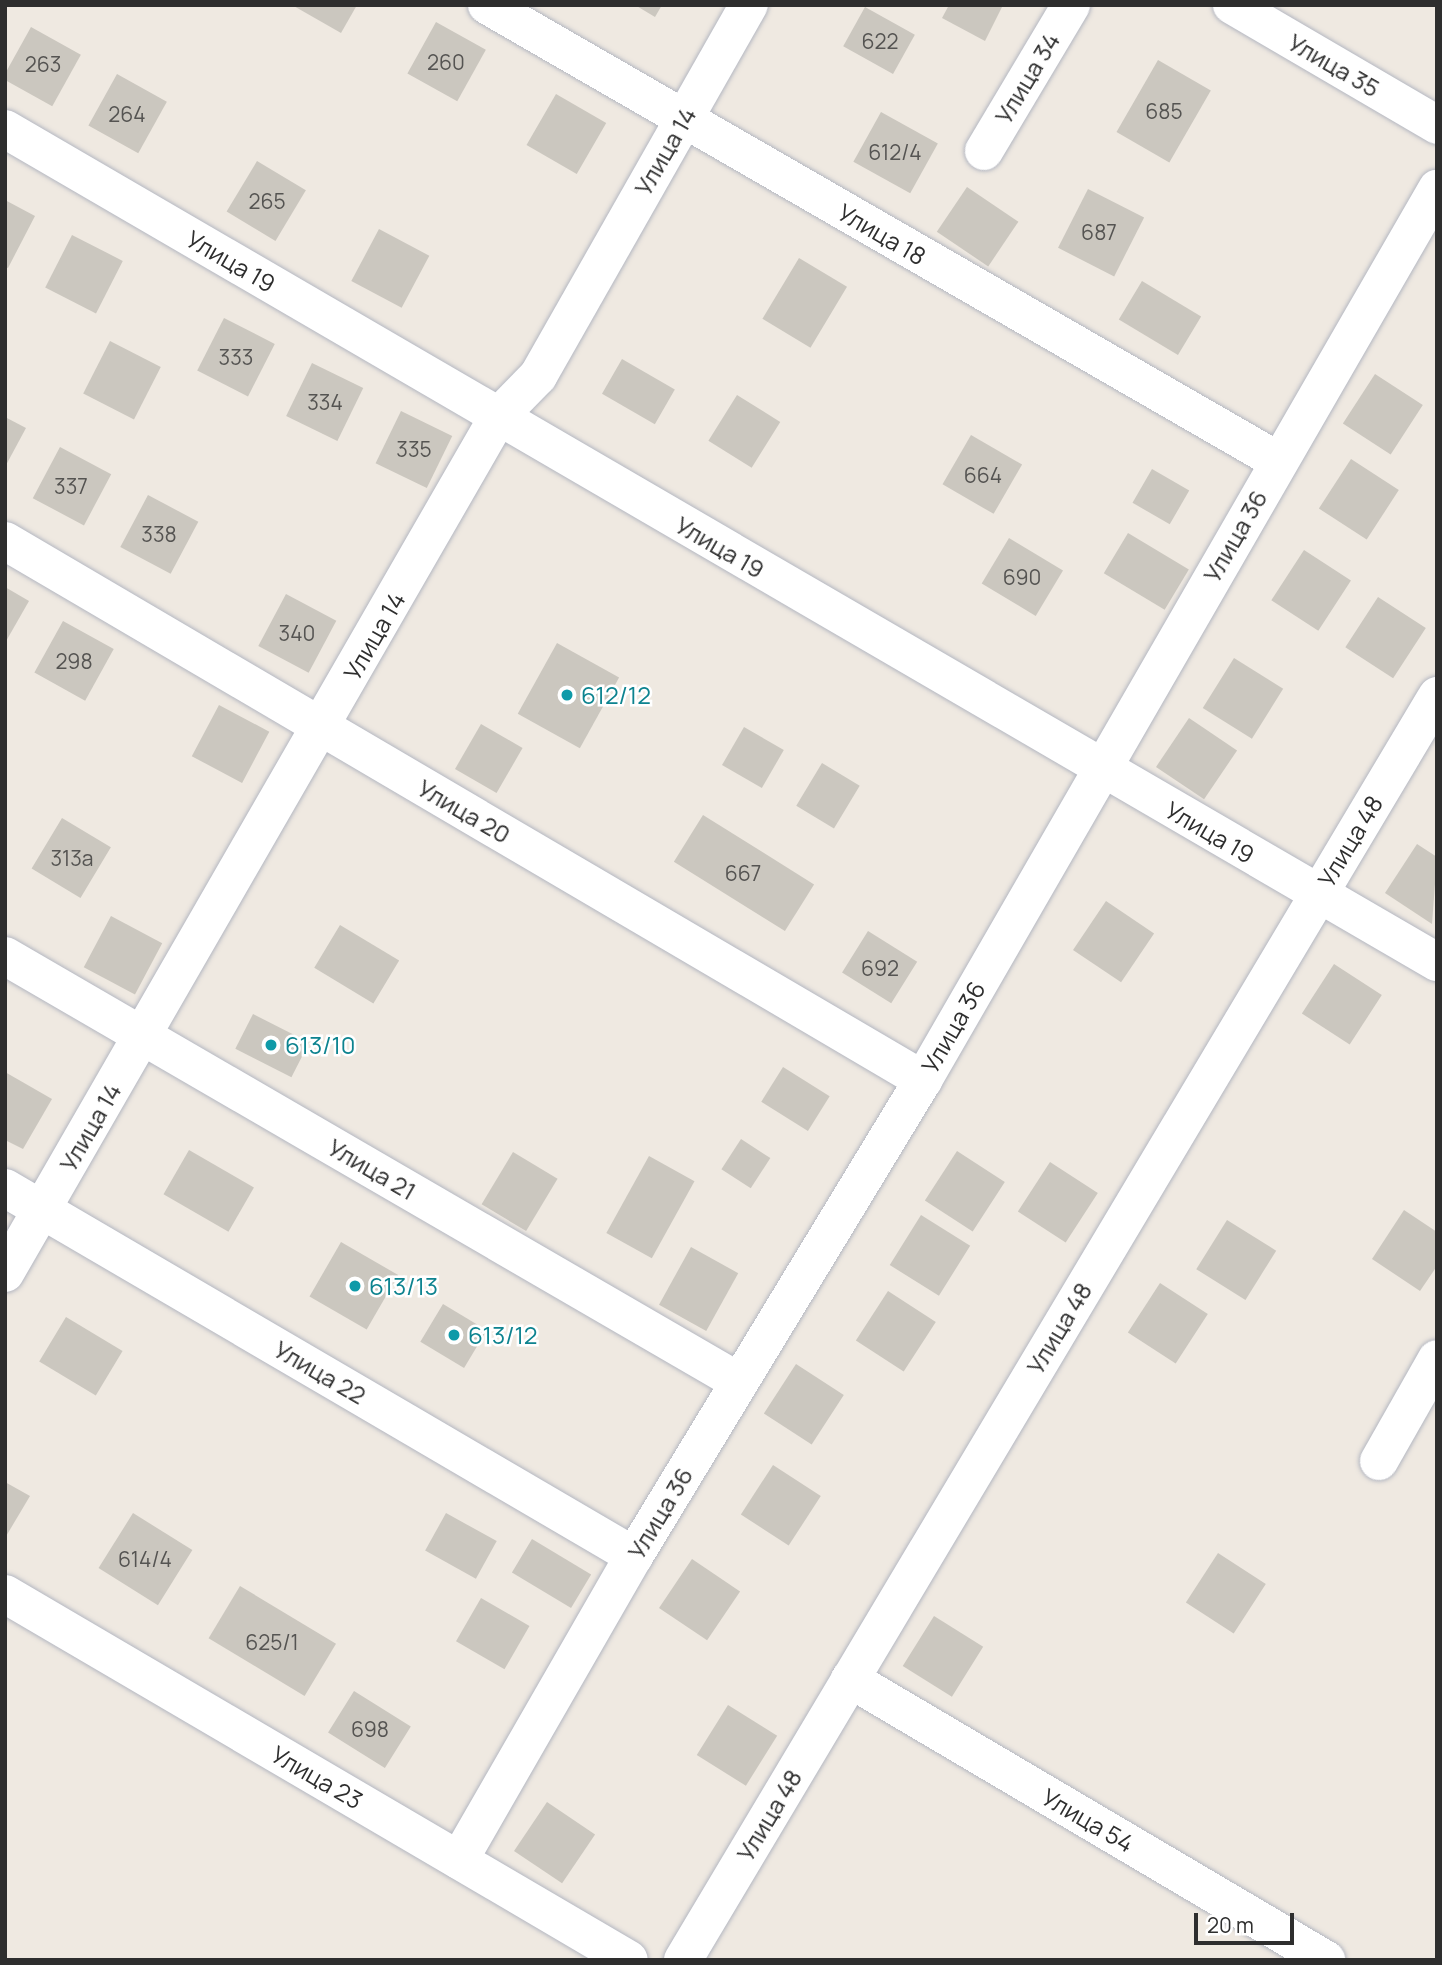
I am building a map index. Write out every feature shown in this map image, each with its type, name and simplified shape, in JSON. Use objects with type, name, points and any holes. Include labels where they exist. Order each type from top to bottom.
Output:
[{"type":"street","name":"Улица 18","points":[[487,5],[1278,461]]},
{"type":"street","name":"Улица 14","points":[[5,1272],[322,727],[498,417],[538,376],[749,5]]},
{"type":"street","name":"Улица 34","points":[[984,151],[1071,5]]},
{"type":"street","name":"Улица 35","points":[[1232,5],[1437,125]]},
{"type":"street","name":"Улица 19","points":[[5,129],[1100,769],[1437,962]]},
{"type":"street","name":"Улица 36","points":[[459,1860],[634,1556],[923,1080],[1437,189]]},
{"type":"street","name":"Улица 20","points":[[5,541],[923,1080]]},
{"type":"street","name":"Улица 48","points":[[683,1960],[1437,696]]},
{"type":"street","name":"Улица 21","points":[[5,956],[739,1382]]},
{"type":"street","name":"Улица 22","points":[[5,1188],[634,1556]]},
{"type":"street","points":[[1379,1461],[1437,1359]]},
{"type":"street","name":"Улица 23","points":[[5,1594],[629,1960]]},
{"type":"street","name":"Улица 54","points":[[850,1679],[1326,1960]]},
{"type":"building","points":[[292,5],[357,5],[341,33]]},
{"type":"building","points":[[635,5],[662,5],[655,17]]},
{"type":"building","points":[[949,5],[1003,5],[985,41],[942,18]]},
{"type":"building","points":[[865,7],[915,35],[893,74],[843,46]]},
{"type":"building","points":[[436,22],[486,50],[457,101],[407,74]]},
{"type":"building","points":[[31,27],[81,55],[52,106],[5,80],[5,74]]},
{"type":"building","points":[[1158,60],[1211,90],[1169,162],[1116,132]]},
{"type":"building","points":[[117,74],[167,102],[138,153],[88,126]]},
{"type":"building","points":[[556,94],[606,123],[577,174],[526,145]]},
{"type":"building","points":[[881,112],[938,144],[910,193],[853,162]]},
{"type":"building","points":[[257,161],[306,190],[275,241],[227,212]]},
{"type":"building","points":[[967,187],[1018,222],[988,266],[937,232]]},
{"type":"building","points":[[1088,189],[1144,218],[1114,276],[1058,248]]},
{"type":"building","points":[[5,200],[35,216],[8,268],[5,267]]},
{"type":"building","points":[[379,229],[429,256],[402,308],[351,281]]},
{"type":"building","points":[[72,235],[123,261],[96,313],[45,288]]},
{"type":"building","points":[[799,258],[847,287],[810,348],[762,319]]},
{"type":"building","points":[[1142,281],[1201,317],[1178,355],[1119,320]]},
{"type":"building","points":[[224,318],[275,344],[248,396],[197,371]]},
{"type":"building","points":[[110,341],[161,367],[134,419],[83,394]]},
{"type":"building","points":[[622,359],[675,389],[655,424],[602,394]]},
{"type":"building","points":[[312,363],[363,388],[337,441],[286,416]]},
{"type":"building","points":[[1375,374],[1423,405],[1391,455],[1343,423]]},
{"type":"building","points":[[737,395],[780,422],[752,468],[708,441]]},
{"type":"building","points":[[401,411],[452,436],[427,488],[376,463]]},
{"type":"building","points":[[5,417],[26,428],[5,467]]},
{"type":"building","points":[[971,435],[1022,464],[994,514],[942,484]]},
{"type":"building","points":[[60,447],[111,474],[84,525],[33,498]]},
{"type":"building","points":[[1351,459],[1399,490],[1367,540],[1319,508]]},
{"type":"building","points":[[1152,469],[1189,490],[1170,524],[1132,503]]},
{"type":"building","points":[[148,495],[198,522],[171,574],[120,547]]},
{"type":"building","points":[[1128,533],[1189,570],[1165,610],[1104,573]]},
{"type":"building","points":[[1009,538],[1063,570],[1036,616],[982,583]]},
{"type":"building","points":[[1304,550],[1351,580],[1318,631],[1271,600]]},
{"type":"building","points":[[5,587],[29,601],[5,643]]},
{"type":"building","points":[[286,594],[336,621],[309,673],[258,646]]},
{"type":"building","points":[[1378,597],[1426,628],[1393,678],[1345,647]]},
{"type":"building","points":[[63,621],[114,649],[85,701],[34,673]]},
{"type":"building","name":"612/12","points":[[557,643],[619,677],[580,748],[518,714]]},
{"type":"building","points":[[1234,658],[1283,689],[1252,739],[1203,708]]},
{"type":"building","points":[[219,705],[269,732],[242,783],[192,756]]},
{"type":"building","points":[[1189,718],[1237,750],[1204,799],[1156,767]]},
{"type":"building","points":[[481,724],[523,748],[497,793],[455,769]]},
{"type":"building","points":[[744,727],[784,750],[762,788],[722,765]]},
{"type":"building","points":[[822,763],[860,786],[834,829],[796,806]]},
{"type":"building","points":[[703,815],[814,884],[785,931],[674,862]]},
{"type":"building","points":[[62,818],[111,847],[80,898],[32,869]]},
{"type":"building","points":[[1417,844],[1437,857],[1432,924],[1385,893]]},
{"type":"building","points":[[1106,901],[1154,933],[1121,982],[1073,950]]},
{"type":"building","points":[[111,916],[162,943],[135,994],[84,967]]},
{"type":"building","points":[[340,925],[399,961],[373,1003],[314,968]]},
{"type":"building","points":[[868,931],[917,962],[891,1003],[842,973]]},
{"type":"building","points":[[1334,964],[1382,995],[1350,1045],[1302,1013]]},
{"type":"building","name":"613/10","points":[[253,1014],[309,1043],[291,1077],[235,1049]]},
{"type":"building","points":[[783,1067],[830,1096],[808,1131],[761,1102]]},
{"type":"building","points":[[5,1072],[52,1099],[23,1149],[5,1140]]},
{"type":"building","points":[[741,1139],[770,1158],[751,1188],[721,1169]]},
{"type":"building","points":[[189,1150],[254,1188],[228,1232],[163,1194]]},
{"type":"building","points":[[957,1151],[1005,1182],[973,1232],[925,1200]]},
{"type":"building","points":[[513,1152],[558,1179],[526,1231],[482,1204]]},
{"type":"building","points":[[649,1156],[694,1181],[652,1258],[606,1233]]},
{"type":"building","points":[[1050,1162],[1098,1193],[1066,1243],[1018,1211]]},
{"type":"building","points":[[1404,1210],[1437,1232],[1437,1266],[1420,1291],[1372,1259]]},
{"type":"building","points":[[921,1215],[970,1246],[939,1296],[890,1265]]},
{"type":"building","points":[[1227,1220],[1276,1251],[1245,1300],[1196,1269]]},
{"type":"building","name":"613/13","points":[[341,1242],[398,1275],[367,1330],[310,1297]]},
{"type":"building","points":[[691,1247],[738,1273],[706,1331],[659,1305]]},
{"type":"building","points":[[1160,1283],[1208,1314],[1176,1364],[1128,1332]]},
{"type":"building","points":[[888,1291],[936,1322],[904,1372],[856,1340]]},
{"type":"building","name":"613/12","points":[[443,1304],[487,1330],[464,1368],[420,1342]]},
{"type":"building","points":[[66,1317],[123,1351],[96,1396],[39,1362]]},
{"type":"building","points":[[796,1364],[844,1395],[812,1445],[764,1413]]},
{"type":"building","points":[[773,1465],[821,1496],[789,1546],[741,1514]]},
{"type":"building","points":[[5,1482],[30,1496],[5,1538]]},
{"type":"building","points":[[133,1513],[192,1550],[158,1605],[99,1568]]},
{"type":"building","points":[[446,1513],[497,1541],[476,1579],[425,1551]]},
{"type":"building","points":[[532,1539],[591,1575],[571,1608],[512,1572]]},
{"type":"building","points":[[1218,1553],[1266,1584],[1234,1634],[1186,1602]]},
{"type":"building","points":[[692,1559],[740,1591],[707,1640],[659,1608]]},
{"type":"building","points":[[240,1586],[336,1644],[305,1696],[209,1638]]},
{"type":"building","points":[[481,1598],[529,1626],[504,1669],[456,1641]]},
{"type":"building","points":[[934,1616],[983,1647],[952,1697],[903,1666]]},
{"type":"building","points":[[354,1691],[411,1727],[385,1768],[328,1733]]},
{"type":"building","points":[[728,1705],[777,1736],[746,1786],[697,1755]]},
{"type":"building","points":[[547,1802],[595,1834],[562,1883],[514,1851]]},
{"type":"place","name":"612/12","points":[[567,695]]},
{"type":"place","name":"613/10","points":[[271,1045]]},
{"type":"place","name":"613/13","points":[[355,1286]]},
{"type":"place","name":"613/12","points":[[454,1335]]}]
